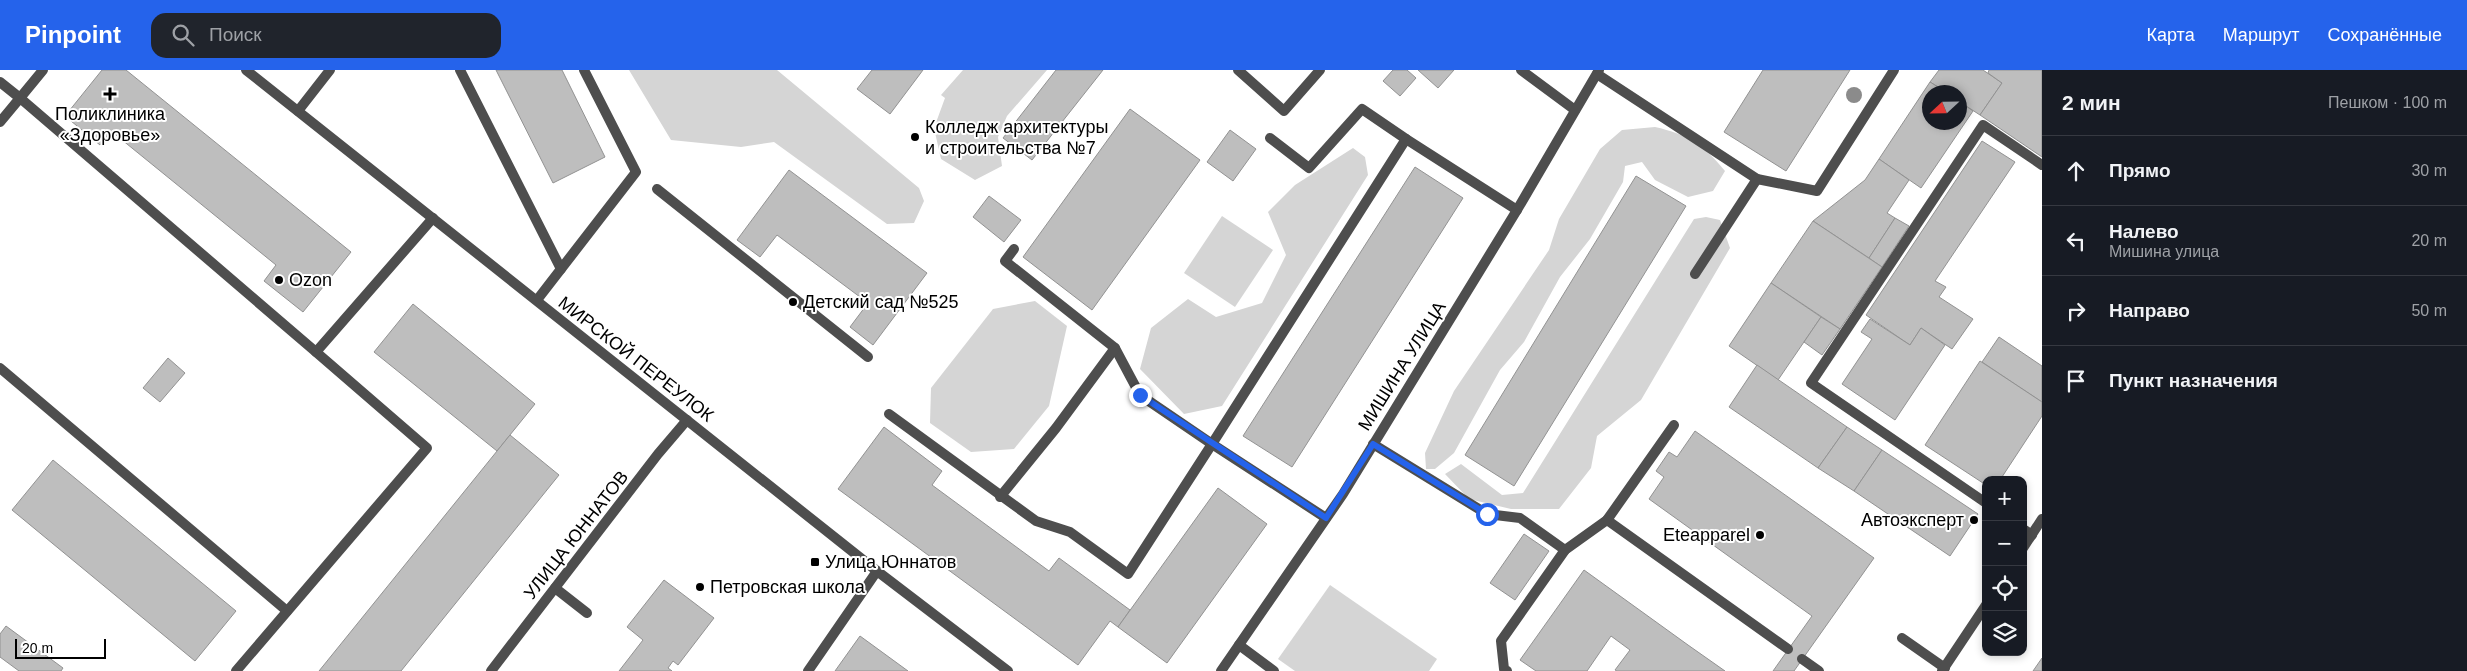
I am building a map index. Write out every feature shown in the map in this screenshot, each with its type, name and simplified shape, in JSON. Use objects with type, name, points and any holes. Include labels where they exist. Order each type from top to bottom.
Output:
[{"type":"street","points":[[0,122],[43,70]]},
{"type":"street","name":"МИРСКОЙ ПЕРЕУЛОК","points":[[246,70],[876,571],[1008,671]]},
{"type":"street","points":[[298,110],[330,70]]},
{"type":"street","points":[[460,70],[561,269]]},
{"type":"street","points":[[537,300],[636,172],[584,70]]},
{"type":"street","points":[[1238,70],[1284,111],[1320,70]]},
{"type":"street","points":[[1521,70],[1575,110]]},
{"type":"street","points":[[1598,72],[1756,179],[1818,191],[1894,70]]},
{"type":"street","name":"МИШИНА УЛИЦА","points":[[1221,671],[1326,518],[1373,444],[1518,210],[1598,72]]},
{"type":"street","points":[[0,82],[427,448],[236,671]]},
{"type":"street","points":[[1270,138],[1309,168],[1362,109],[1518,210]]},
{"type":"street","points":[[1982,500],[1812,383],[1983,125],[2042,165]]},
{"type":"street","points":[[889,414],[1000,497],[1036,521],[1070,532],[1128,574],[1406,139]]},
{"type":"street","points":[[1695,274],[1756,179]]},
{"type":"street","points":[[657,189],[868,357]]},
{"type":"street","points":[[316,352],[433,218]]},
{"type":"street","points":[[1014,249],[1004,261],[1115,348],[1140,395],[1326,518]]},
{"type":"street","points":[[1000,497],[1056,428],[1115,348]]},
{"type":"street","points":[[0,368],[287,611]]},
{"type":"street","name":"УЛИЦА ЮННАТОВ","points":[[492,671],[658,454],[687,420]]},
{"type":"street","points":[[1507,671],[1504,669],[1501,641],[1565,550],[1607,520],[1674,425]]},
{"type":"street","points":[[1373,444],[1487,514],[1520,518],[1565,550]]},
{"type":"street","points":[[2028,532],[2042,519]]},
{"type":"street","points":[[1607,520],[1788,649]]},
{"type":"street","points":[[808,671],[876,571]]},
{"type":"street","points":[[555,588],[587,613]]},
{"type":"street","points":[[1902,638],[1944,669],[1982,611]]},
{"type":"street","points":[[1239,645],[1274,671]]},
{"type":"street","points":[[1802,659],[1819,671]]},
{"type":"shaded area","points":[[629,70],[777,70],[919,188],[924,201],[914,223],[887,224],[774,142],[741,147],[671,140]]},
{"type":"shaded area","points":[[963,70],[1047,70],[1007,116],[998,137],[1002,166],[975,180],[941,159],[934,128],[945,98],[941,95]]},
{"type":"shaded area","points":[[1655,127],[1686,137],[1718,162],[1725,171],[1713,191],[1688,197],[1655,180],[1642,162],[1625,166],[1623,182],[1590,239],[1560,277],[1524,342],[1500,370],[1454,453],[1435,469],[1426,469],[1425,453],[1454,391],[1549,250],[1559,219],[1600,149],[1622,130]]},
{"type":"shaded area","points":[[1353,148],[1365,157],[1368,175],[1222,406],[1184,414],[1140,369],[1151,328],[1188,299],[1216,317],[1262,303],[1286,255],[1268,212],[1295,185]]},
{"type":"shaded area","points":[[1222,216],[1273,250],[1235,307],[1184,273]]},
{"type":"shaded area","points":[[1706,217],[1720,220],[1730,248],[1641,400],[1597,436],[1591,468],[1559,509],[1511,509],[1469,499],[1445,474],[1461,464],[1502,495],[1523,493],[1694,219]]},
{"type":"shaded area","points":[[1035,301],[1067,326],[1049,406],[1014,449],[971,452],[930,423],[931,388],[993,309]]},
{"type":"shaded area","points":[[1330,585],[1437,659],[1429,671],[1295,671],[1278,659]]},
{"type":"building","points":[[102,70],[126,70],[351,252],[303,312],[264,281],[276,265],[111,131],[100,145],[65,116]]},
{"type":"building","points":[[496,70],[562,70],[605,157],[553,183]]},
{"type":"building","points":[[872,70],[923,70],[890,114],[857,89]]},
{"type":"building","points":[[1056,70],[1103,70],[1032,160],[1003,138]]},
{"type":"building","points":[[1393,70],[1407,70],[1416,78],[1400,96],[1383,81]]},
{"type":"building","points":[[1418,70],[1454,70],[1438,88]]},
{"type":"building","points":[[1763,70],[1850,70],[1786,171],[1724,132]]},
{"type":"building","points":[[1939,70],[1983,70],[2002,83],[1980,115],[1967,107],[1967,85],[1935,85],[1930,82]]},
{"type":"building","points":[[1989,70],[2042,70],[2042,157],[1980,115],[2002,83],[1988,73]]},
{"type":"building","points":[[1922,94],[1922,130],[1960,130],[1921,188],[1879,159]]},
{"type":"building","points":[[1967,107],[1973,111],[1967,120]]},
{"type":"building","points":[[1130,109],[1200,160],[1092,310],[1023,257]]},
{"type":"building","points":[[1230,130],[1256,149],[1233,181],[1207,162]]},
{"type":"building","points":[[1982,141],[2015,162],[1935,281],[1946,287],[1939,297],[1973,319],[1952,349],[1921,328],[1910,345],[1866,315]]},
{"type":"building","points":[[1879,159],[1909,180],[1887,213],[1895,218],[1869,258],[1813,221],[1865,180]]},
{"type":"building","points":[[1415,167],[1463,198],[1292,467],[1243,436]]},
{"type":"building","points":[[789,170],[927,273],[873,345],[850,327],[868,303],[777,235],[760,257],[737,240]]},
{"type":"building","points":[[1636,176],[1686,206],[1514,486],[1465,455]]},
{"type":"building","points":[[989,196],[1021,220],[1004,242],[973,217]]},
{"type":"building","points":[[1895,218],[1909,226],[1882,267],[1869,258]]},
{"type":"building","points":[[1813,221],[1882,267],[1840,329],[1771,283]]},
{"type":"building","points":[[1771,283],[1821,317],[1778,380],[1729,346]]},
{"type":"building","points":[[413,304],[535,404],[497,451],[374,352]]},
{"type":"building","points":[[1821,317],[1840,329],[1822,355],[1804,342]]},
{"type":"building","points":[[1870,319],[1910,345],[1921,328],[1945,345],[1895,420],[1842,384],[1872,339],[1861,332]]},
{"type":"building","points":[[1999,337],[2042,366],[2042,402],[1982,362]]},
{"type":"building","points":[[168,358],[185,373],[160,402],[143,388]]},
{"type":"building","points":[[1980,361],[2042,402],[2042,416],[2003,476],[1982,476],[1982,482],[1925,445]]},
{"type":"building","points":[[1757,365],[1847,427],[1818,468],[1729,407]]},
{"type":"building","points":[[884,427],[942,471],[932,485],[1049,571],[1059,558],[1130,610],[1118,627],[1110,621],[1078,665],[838,489]]},
{"type":"building","points":[[1847,427],[1882,450],[1854,491],[1818,468]]},
{"type":"building","points":[[1695,431],[1874,558],[1794,671],[1773,671],[1812,616],[1649,499],[1664,477],[1656,471],[1669,452],[1677,457]]},
{"type":"building","points":[[510,435],[559,475],[401,671],[319,671]]},
{"type":"building","points":[[1882,450],[1978,514],[1950,556],[1854,491]]},
{"type":"building","points":[[53,460],[236,611],[195,661],[12,510]]},
{"type":"building","points":[[1218,488],[1267,524],[1167,663],[1118,627]]},
{"type":"building","points":[[1524,534],[1549,551],[1515,600],[1490,583]]},
{"type":"building","points":[[1584,570],[1725,671],[1617,671],[1615,670],[1630,650],[1611,636],[1587,671],[1536,671],[1520,660]]},
{"type":"building","points":[[664,580],[714,618],[678,665],[673,661],[668,668],[672,671],[619,671],[643,640],[627,627]]},
{"type":"building","points":[[6,626],[63,668],[61,671],[19,671],[0,657],[0,634]]},
{"type":"building","points":[[860,636],[908,671],[835,671]]},
{"type":"building","points":[[2042,658],[2042,671],[2033,671]]},
{"type":"place","name":"Поликлиника «Здоровье»","points":[[110,94]]},
{"type":"place","name":"Колледж архитектуры и строительства №7","points":[[915,137]]},
{"type":"place","name":"Ozon","points":[[279,280]]},
{"type":"place","name":"Детский сад №525","points":[[793,302]]},
{"type":"place","name":"Автоэксперт","points":[[1974,520]]},
{"type":"place","name":"Eteapparel","points":[[1760,535]]},
{"type":"place","name":"Улица Юннатов","points":[[815,562]]},
{"type":"place","name":"Петровская школа","points":[[700,587]]},
{"type":"route","points":[[1140,395],[1326,518],[1373,444],[1487,514]]}]
